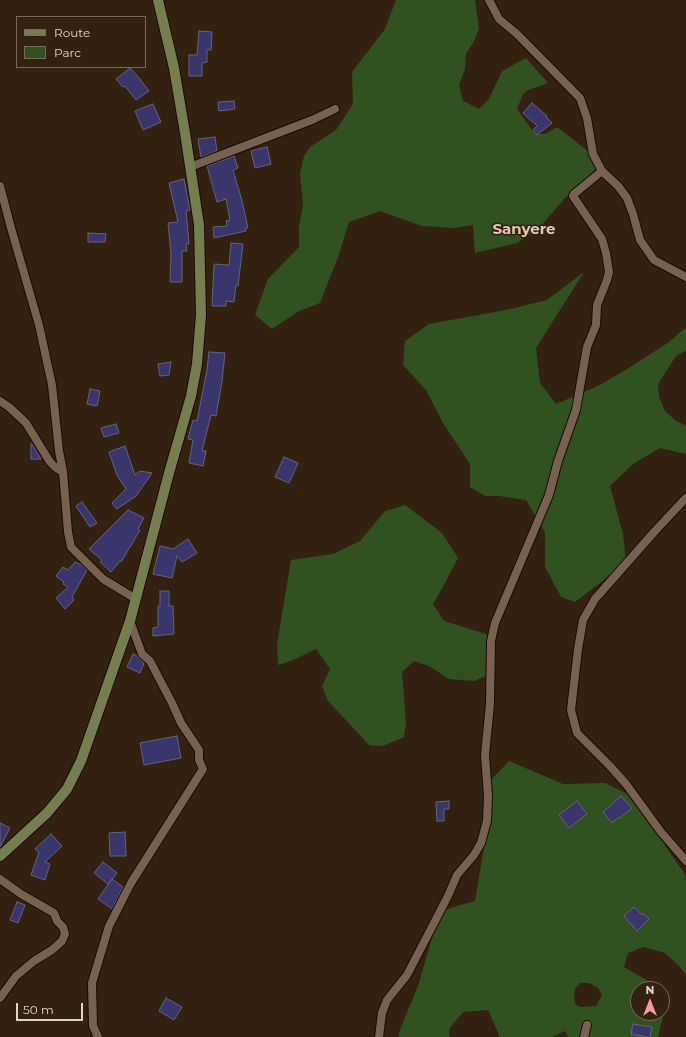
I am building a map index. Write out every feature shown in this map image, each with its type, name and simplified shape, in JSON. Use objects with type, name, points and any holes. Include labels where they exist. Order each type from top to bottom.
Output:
[{"type":"street","points":[[0,856],[47,813],[67,788],[81,761],[130,621],[191,396],[197,364],[201,315],[199,225],[174,68],[158,0]]},
{"type":"street","points":[[489,0],[499,20],[517,34],[580,98],[587,118],[593,154],[602,171],[618,186],[627,198],[634,214],[640,240],[654,260],[686,277]]},
{"type":"street","points":[[190,167],[312,120],[335,109]]},
{"type":"street","points":[[378,1037],[382,1013],[387,1000],[410,970],[448,896],[457,875],[474,855],[481,843],[487,821],[488,796],[485,755],[490,704],[491,641],[495,623],[549,495],[558,461],[576,410],[587,347],[595,331],[597,305],[609,272],[602,239],[573,196],[602,171]]},
{"type":"street","points":[[0,186],[45,348],[52,385],[59,451],[63,472],[68,532],[71,547],[103,579],[136,599]]},
{"type":"street","points":[[0,401],[9,407],[26,423],[50,462],[63,472]]},
{"type":"street","points":[[686,498],[595,599],[583,620],[571,710],[577,733],[618,775],[661,832],[686,861]]},
{"type":"street","points":[[98,1037],[94,1026],[92,983],[109,926],[131,883],[203,769],[199,750],[180,723],[172,703],[150,661],[142,654],[130,621]]},
{"type":"street","points":[[0,879],[21,894],[54,913],[57,921],[63,927],[65,934],[62,941],[52,950],[34,961],[16,976],[0,998]]},
{"type":"street","points":[[584,1037],[587,1025]]},
{"type":"green space","points":[[396,0],[475,0],[479,29],[466,54],[465,69],[459,85],[463,101],[479,109],[489,99],[502,71],[526,58],[548,83],[528,90],[523,94],[517,109],[535,134],[545,134],[557,127],[602,162],[575,190],[565,198],[540,227],[517,243],[475,253],[473,225],[454,228],[422,226],[380,211],[349,222],[338,257],[320,303],[299,311],[272,329],[255,315],[268,279],[299,247],[299,226],[303,205],[300,174],[304,156],[310,147],[336,130],[353,104],[352,72],[385,29]]},
{"type":"green space","points":[[584,272],[536,348],[540,383],[556,404],[598,386],[624,371],[669,342],[686,327],[686,350],[676,356],[658,384],[659,397],[665,411],[676,421],[686,426],[686,454],[660,448],[633,464],[610,486],[623,534],[626,561],[575,602],[561,597],[545,567],[545,532],[526,500],[499,496],[485,496],[470,487],[470,464],[443,423],[426,390],[403,365],[405,341],[429,324],[506,310],[547,300]]},
{"type":"green space","points":[[405,505],[442,533],[458,558],[433,604],[444,621],[486,634],[496,659],[493,673],[474,681],[449,679],[429,666],[414,661],[402,672],[406,722],[404,737],[383,746],[369,745],[328,701],[322,686],[330,669],[316,649],[291,661],[278,665],[277,644],[291,560],[333,554],[360,541],[385,511]]},
{"type":"green space","points":[[509,761],[563,784],[605,783],[644,802],[658,835],[684,873],[686,879],[686,975],[665,953],[643,947],[628,953],[624,967],[647,981],[630,981],[630,1021],[662,1021],[658,1037],[568,1037],[565,1031],[552,1037],[500,1037],[488,1010],[463,1012],[449,1029],[450,1037],[399,1037],[399,1032],[418,986],[440,911],[475,901],[489,818],[489,782]],"holes":[[[580,983],[589,983],[598,988],[602,995],[596,1006],[581,1007],[576,1005],[574,998],[575,989]]]},
{"type":"building","points":[[199,31],[212,32],[211,50],[207,50],[207,62],[202,63],[202,76],[189,76],[189,55],[197,55]]},
{"type":"building","points":[[130,68],[149,91],[136,100],[125,86],[123,87],[116,79]]},
{"type":"building","points":[[234,101],[235,109],[219,111],[218,102]]},
{"type":"building","points":[[532,103],[547,116],[546,117],[552,123],[537,135],[533,130],[537,126],[523,113]]},
{"type":"building","points":[[153,104],[161,122],[143,130],[135,111]]},
{"type":"building","points":[[215,137],[217,151],[201,157],[198,139]]},
{"type":"building","points":[[267,147],[271,164],[255,168],[251,151]]},
{"type":"building","points":[[234,156],[238,168],[233,170],[248,228],[245,228],[246,231],[214,238],[213,227],[227,226],[226,221],[230,220],[226,199],[217,202],[207,166]]},
{"type":"building","points":[[184,179],[190,210],[186,211],[189,244],[186,244],[187,251],[182,251],[182,282],[170,282],[171,254],[168,223],[178,222],[169,183]]},
{"type":"building","points":[[88,233],[106,234],[105,242],[88,242]]},
{"type":"building","points":[[231,243],[243,244],[238,286],[236,285],[234,302],[226,301],[226,306],[212,306],[214,264],[229,265]]},
{"type":"building","points":[[209,352],[225,353],[216,416],[211,415],[202,451],[206,451],[203,466],[189,463],[193,440],[188,439],[193,420],[197,421]]},
{"type":"building","points":[[171,362],[169,375],[160,376],[158,364]]},
{"type":"building","points":[[90,389],[100,391],[97,406],[87,404]]},
{"type":"building","points":[[116,424],[119,433],[104,437],[101,428]]},
{"type":"building","points":[[32,444],[41,459],[31,459]]},
{"type":"building","points":[[125,446],[135,475],[140,471],[152,473],[136,496],[117,509],[112,503],[126,489],[117,475],[109,452]]},
{"type":"building","points":[[284,457],[298,463],[289,483],[275,477]]},
{"type":"building","points":[[82,502],[97,523],[90,527],[76,506]]},
{"type":"building","points":[[128,510],[144,518],[138,529],[140,530],[121,562],[120,561],[111,572],[100,562],[102,560],[89,549]]},
{"type":"building","points":[[188,539],[197,553],[182,562],[177,556],[172,578],[153,574],[160,546],[173,549]]},
{"type":"building","points":[[75,562],[82,565],[87,570],[72,597],[74,600],[65,609],[56,598],[68,587],[56,576],[63,567],[68,570]]},
{"type":"building","points":[[160,591],[169,591],[169,606],[173,606],[174,634],[153,636],[153,628],[158,627]]},
{"type":"building","points":[[133,654],[144,663],[140,673],[127,667]]},
{"type":"building","points":[[177,736],[181,758],[144,765],[140,743]]},
{"type":"building","points":[[621,796],[632,808],[612,823],[603,812]]},
{"type":"building","points":[[449,801],[449,809],[444,809],[444,821],[437,821],[436,802]]},
{"type":"building","points":[[577,801],[587,814],[569,828],[559,815]]},
{"type":"building","points":[[0,823],[10,828],[0,847]]},
{"type":"building","points":[[125,832],[126,856],[110,856],[109,833]]},
{"type":"building","points":[[51,834],[62,846],[45,862],[50,864],[45,880],[31,875],[39,852],[35,849]]},
{"type":"building","points":[[103,862],[117,873],[108,884],[94,873]]},
{"type":"building","points":[[112,879],[123,887],[112,909],[98,899]]},
{"type":"building","points":[[17,902],[25,905],[18,923],[10,920]]},
{"type":"building","points":[[634,907],[642,915],[644,914],[649,919],[637,931],[624,916]]},
{"type":"building","points":[[166,998],[182,1007],[174,1020],[159,1011]]},
{"type":"building","points":[[633,1024],[652,1027],[650,1037],[631,1034]]},
{"type":"district","name":"Sanyere","points":[[524,230]]}]
